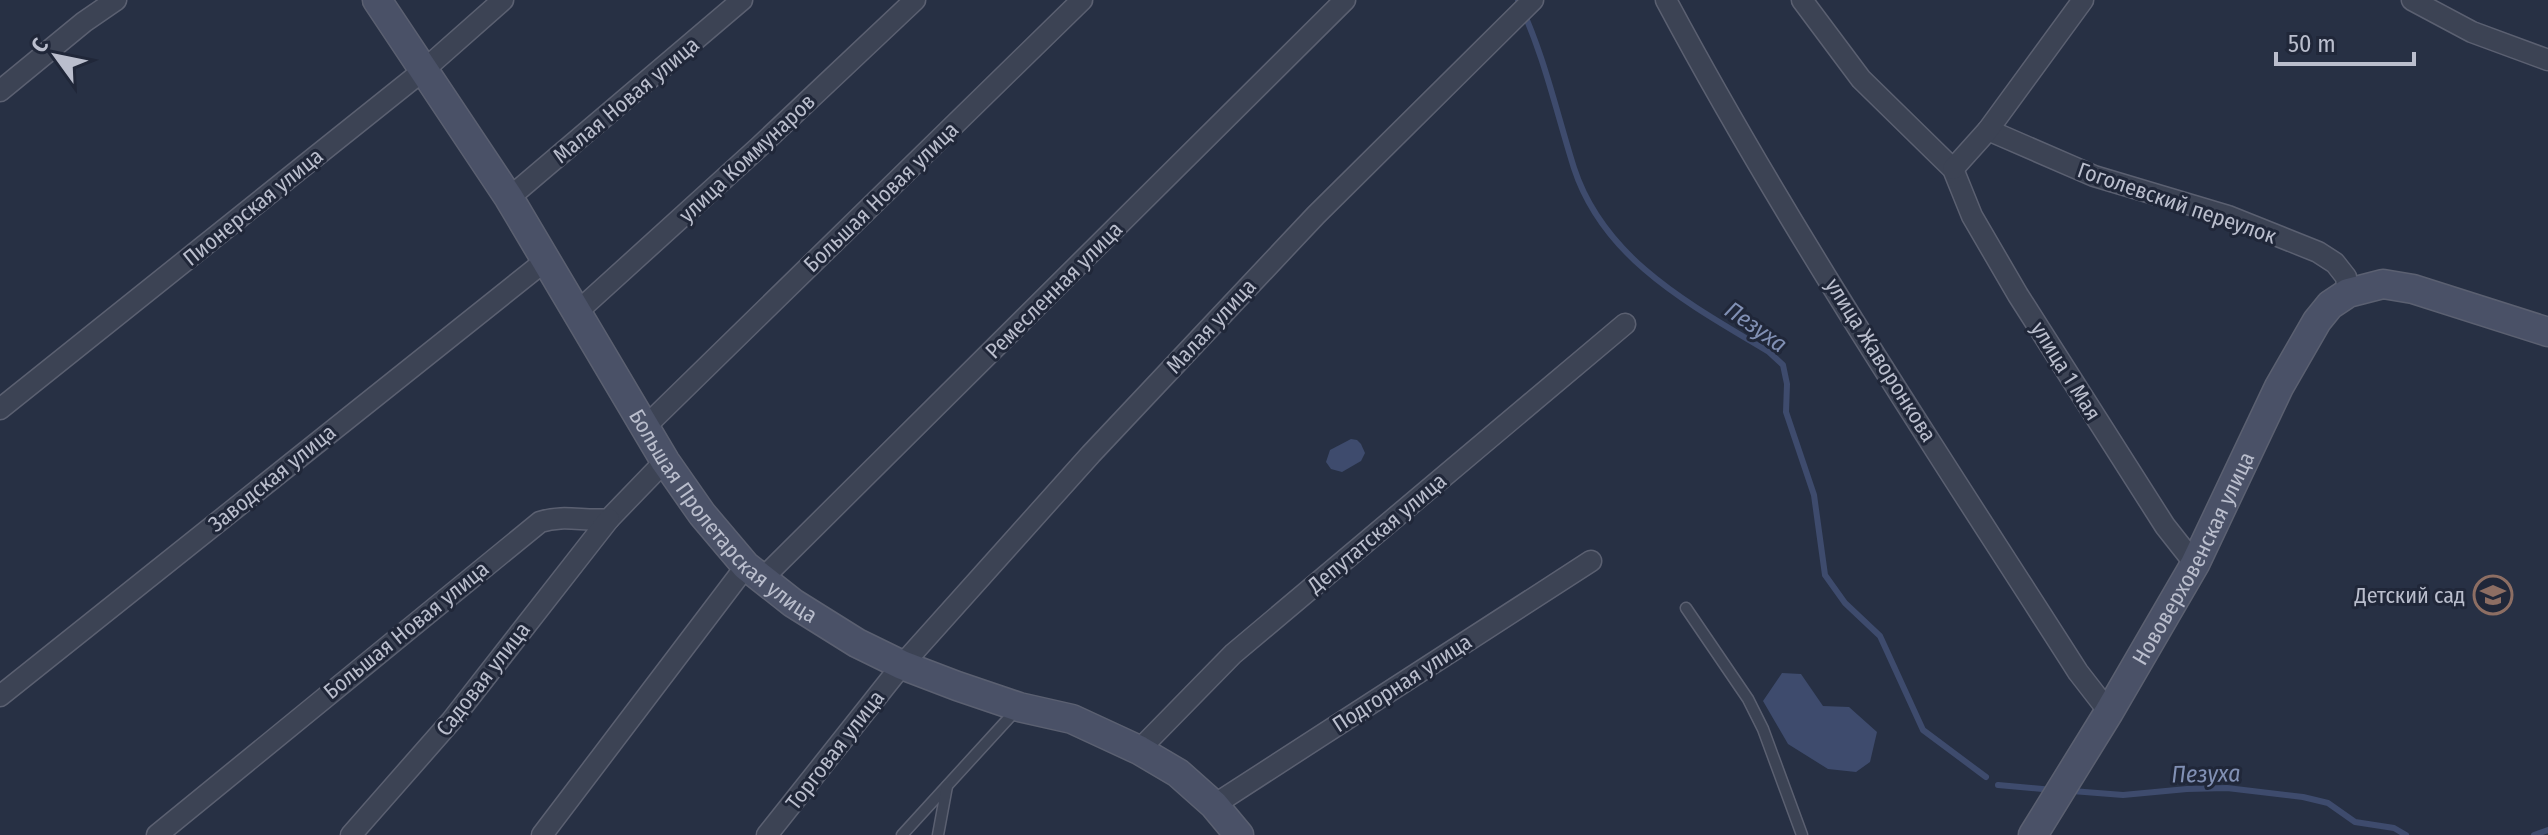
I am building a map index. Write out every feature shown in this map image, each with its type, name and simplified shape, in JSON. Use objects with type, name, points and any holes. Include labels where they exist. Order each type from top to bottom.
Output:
[{"type":"street","points":[[0,91],[84,22],[116,0]]},
{"type":"street","name":"Большая Пролетарская улица","points":[[377,0],[509,198],[665,461],[702,514],[754,572],[793,603],[857,643],[902,665],[1019,707],[1072,719],[1139,750],[1178,773],[1214,805],[1239,835]]},
{"type":"street","name":"Пионерская улица","points":[[0,409],[425,69],[503,0]]},
{"type":"street","name":"Малая Новая улица","points":[[509,198],[742,0]]},
{"type":"street","name":"улица Коммунаров","points":[[576,313],[915,0]]},
{"type":"street","name":"Большая Новая улица","points":[[645,427],[1082,0]]},
{"type":"street","name":"Ремесленная улица","points":[[542,835],[754,572],[1345,0]]},
{"type":"street","name":"Малая улица","points":[[902,665],[1091,454],[1316,215],[1533,0]]},
{"type":"street","name":"улица Жаворонкова","points":[[1666,0],[1857,326],[2078,672],[2109,712]]},
{"type":"street","points":[[1802,0],[1861,79],[1953,169],[1988,130],[2083,0]]},
{"type":"street","points":[[2425,3],[2472,32],[2548,60]]},
{"type":"street","name":"Гоголевский переулок","points":[[1988,130],[2094,176],[2228,216],[2318,252],[2335,263],[2346,277],[2348,293]]},
{"type":"street","name":"улица 1 Мая","points":[[1953,169],[1972,216],[2018,295],[2165,526],[2195,564]]},
{"type":"street","name":"Заводская улица","points":[[0,696],[545,261]]},
{"type":"street","points":[[2348,293],[2383,284],[2413,289],[2548,332]]},
{"type":"street","name":"Нововерховенская улица","points":[[2036,831],[2195,564],[2287,374],[2317,321],[2330,305],[2348,293]]},
{"type":"street","name":"Депутатская улица","points":[[1139,750],[1233,654],[1625,324]]},
{"type":"street","points":[[609,519],[665,461]]},
{"type":"street","name":"Большая Новая улица","points":[[157,835],[540,522],[563,517],[597,521],[609,519]]},
{"type":"street","name":"Садовая улица","points":[[351,835],[452,720],[609,519]]},
{"type":"street","name":"Подгорная улица","points":[[1214,805],[1591,561]]},
{"type":"street","name":"Торговая улица","points":[[767,835],[902,665]]},
{"type":"lane","points":[[1686,608],[1748,699],[1763,729],[1802,835]]},
{"type":"lane","points":[[902,835],[1019,707]]},
{"type":"lane","points":[[938,835],[947,786]]},
{"type":"water","points":[[1351,439],[1361,444],[1365,453],[1361,461],[1342,472],[1331,469],[1326,462],[1330,450]]},
{"type":"water","points":[[1782,673],[1801,674],[1823,706],[1849,707],[1877,732],[1870,762],[1856,772],[1828,769],[1788,744],[1763,701]]},
{"type":"waterway","name":"Пезуха","points":[[1518,0],[1535,41],[1574,168],[1588,200],[1606,229],[1654,277],[1769,352],[1783,365],[1787,384],[1786,412],[1814,495],[1825,575],[1845,603],[1880,636],[1923,730],[1986,777]]},
{"type":"waterway","name":"Пезуха","points":[[1998,785],[2053,790]]},
{"type":"waterway","name":"Пезуха","points":[[2072,791],[2123,795],[2227,788],[2303,797],[2328,803],[2355,822],[2394,828],[2406,835]]},
{"type":"waterway","name":"Пезуха","points":[[2534,835],[2548,830]]},
{"type":"place","name":"Детский сад","points":[[2493,595]]}]
